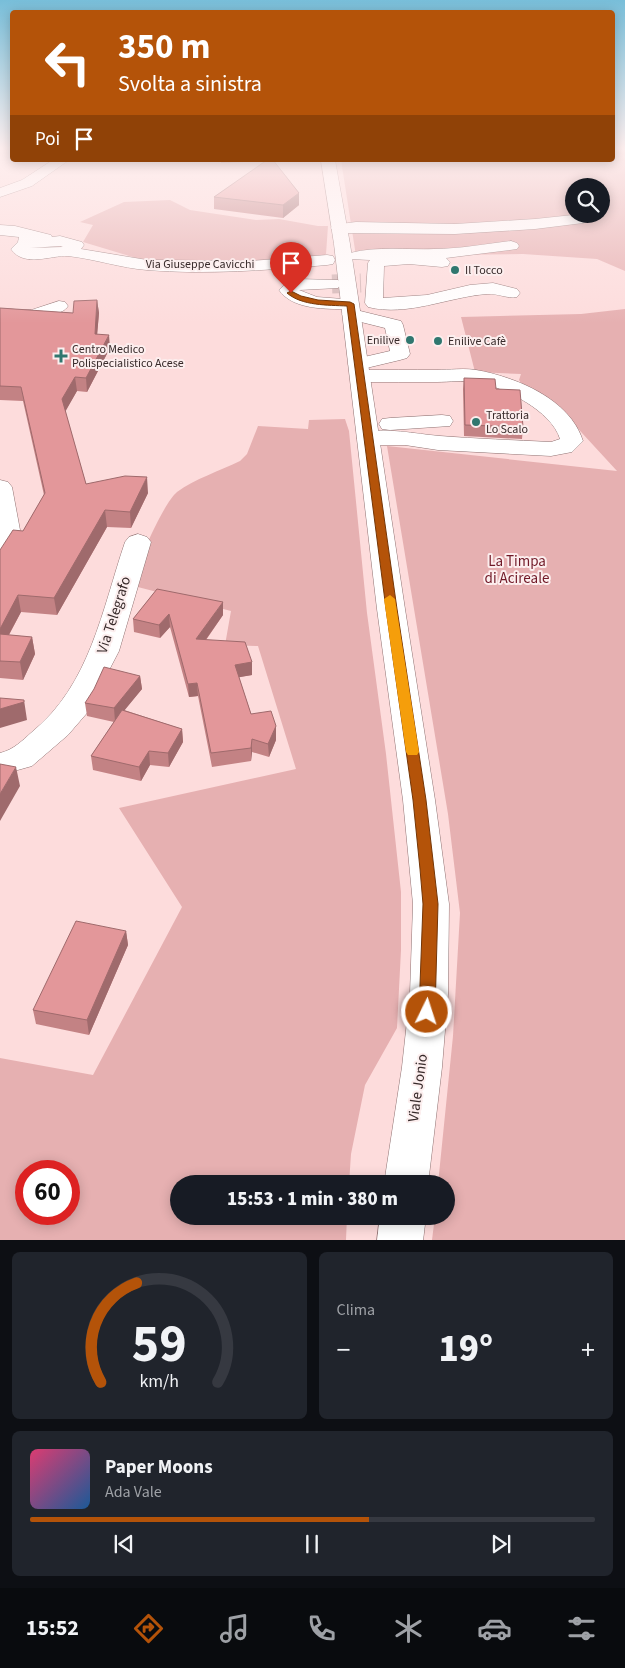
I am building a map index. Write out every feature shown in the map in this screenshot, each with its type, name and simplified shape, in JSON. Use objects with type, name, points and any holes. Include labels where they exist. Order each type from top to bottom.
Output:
[{"type":"main road","name":"Viale Jonio","points":[[335,207],[341,247],[354,294],[359,370],[419,800],[431,904],[428,1003],[422,1067],[407,1175]]},
{"type":"main road","points":[[499,226],[498,236],[511,246],[436,254],[387,254],[341,247],[356,227],[455,229],[565,220]]},
{"type":"main road","name":"Via Giuseppe Cavicchi","points":[[0,230],[20,250],[68,246],[102,257],[147,265],[219,273],[301,274],[321,269],[330,264],[341,247]]},
{"type":"main road","points":[[354,294],[376,263],[395,259],[442,262]]},
{"type":"main road","points":[[354,294],[374,303],[402,303],[427,300],[470,290],[492,288],[511,293]]},
{"type":"main road","points":[[354,294],[394,325],[400,354],[359,370]]},
{"type":"main road","points":[[0,314],[34,316],[59,306]]},
{"type":"main road","points":[[359,370],[486,378],[508,386],[536,401],[562,419],[572,435],[572,442],[564,447],[551,449],[438,443],[367,431]]},
{"type":"main road","points":[[367,431],[442,421]]},
{"type":"main road","points":[[0,487],[8,530],[0,544]]},
{"type":"main road","name":"Via Telegrafo","points":[[0,764],[21,758],[57,728],[76,706],[105,651],[138,542]]},
{"type":"main road","points":[[400,1240],[402,1225]]},
{"type":"green space","points":[[113,207],[184,207],[190,210],[256,220],[279,219],[328,226],[326,254],[320,259],[292,262],[169,262],[136,258],[83,242],[93,225],[80,222]]},
{"type":"green space","points":[[348,207],[565,207],[565,223],[610,223],[610,207],[625,207],[625,271],[597,259],[523,254],[356,256]]},
{"type":"green space","name":"La Timpa di Acireale","points":[[625,309],[625,1240],[432,1240],[434,1225],[455,1225],[455,1175],[439,1175],[453,1036],[460,913],[448,814],[387,446],[617,471],[559,408],[524,388],[519,380],[521,374],[475,372],[461,317],[581,314]]},
{"type":"green space","points":[[345,419],[349,431],[367,613],[386,754],[401,892],[401,950],[397,1028],[365,1085],[351,1154],[350,1175],[170,1175],[170,1225],[347,1225],[346,1240],[0,1240],[0,1058],[93,1075],[182,907],[119,808],[296,769],[258,646],[225,645],[231,611],[130,585],[144,550],[164,509],[177,492],[199,479],[240,461],[247,454],[258,426],[308,429],[309,420]]},
{"type":"building","points":[[97,300],[95,334],[109,335],[86,378],[75,377],[62,399],[86,484],[125,476],[147,477],[130,512],[105,510],[54,598],[18,595],[0,629],[0,550],[13,530],[23,531],[45,493],[21,387],[0,386],[0,308],[73,313],[74,301]]},
{"type":"building","points":[[464,378],[495,379],[496,389],[520,390],[523,427],[465,425]]},
{"type":"building","points":[[157,589],[223,602],[196,639],[245,642],[252,662],[235,665],[251,714],[271,711],[276,726],[268,744],[252,739],[251,748],[211,753],[197,683],[188,684],[169,614],[159,625],[133,619]]},
{"type":"building","points":[[0,634],[32,637],[20,662],[0,661]]},
{"type":"building","points":[[104,667],[140,676],[114,708],[85,703]]},
{"type":"building","points":[[0,698],[24,700],[24,702],[0,709]]},
{"type":"building","points":[[122,710],[182,729],[168,753],[149,751],[139,767],[91,756]]},
{"type":"building","points":[[0,764],[16,767],[0,794]]},
{"type":"building","points":[[76,921],[126,931],[87,1020],[33,1010]]},
{"type":"tunnel","points":[[332,284],[361,283]]},
{"type":"slow traffic","points":[[390,599],[412,752]]},
{"type":"place","name":"Il Tocco","points":[[455,270]]},
{"type":"place","name":"Enilive","points":[[410,340]]},
{"type":"place","name":"Enilive Cafè","points":[[438,341]]},
{"type":"place","name":"Centro Medico Polispecialistico Acese","points":[[61,356]]},
{"type":"place","name":"Trattoria Lo Scalo","points":[[476,422]]},
{"type":"route","points":[[291,293],[299,298],[318,302],[350,304],[419,800],[431,904],[427,1012]]}]
